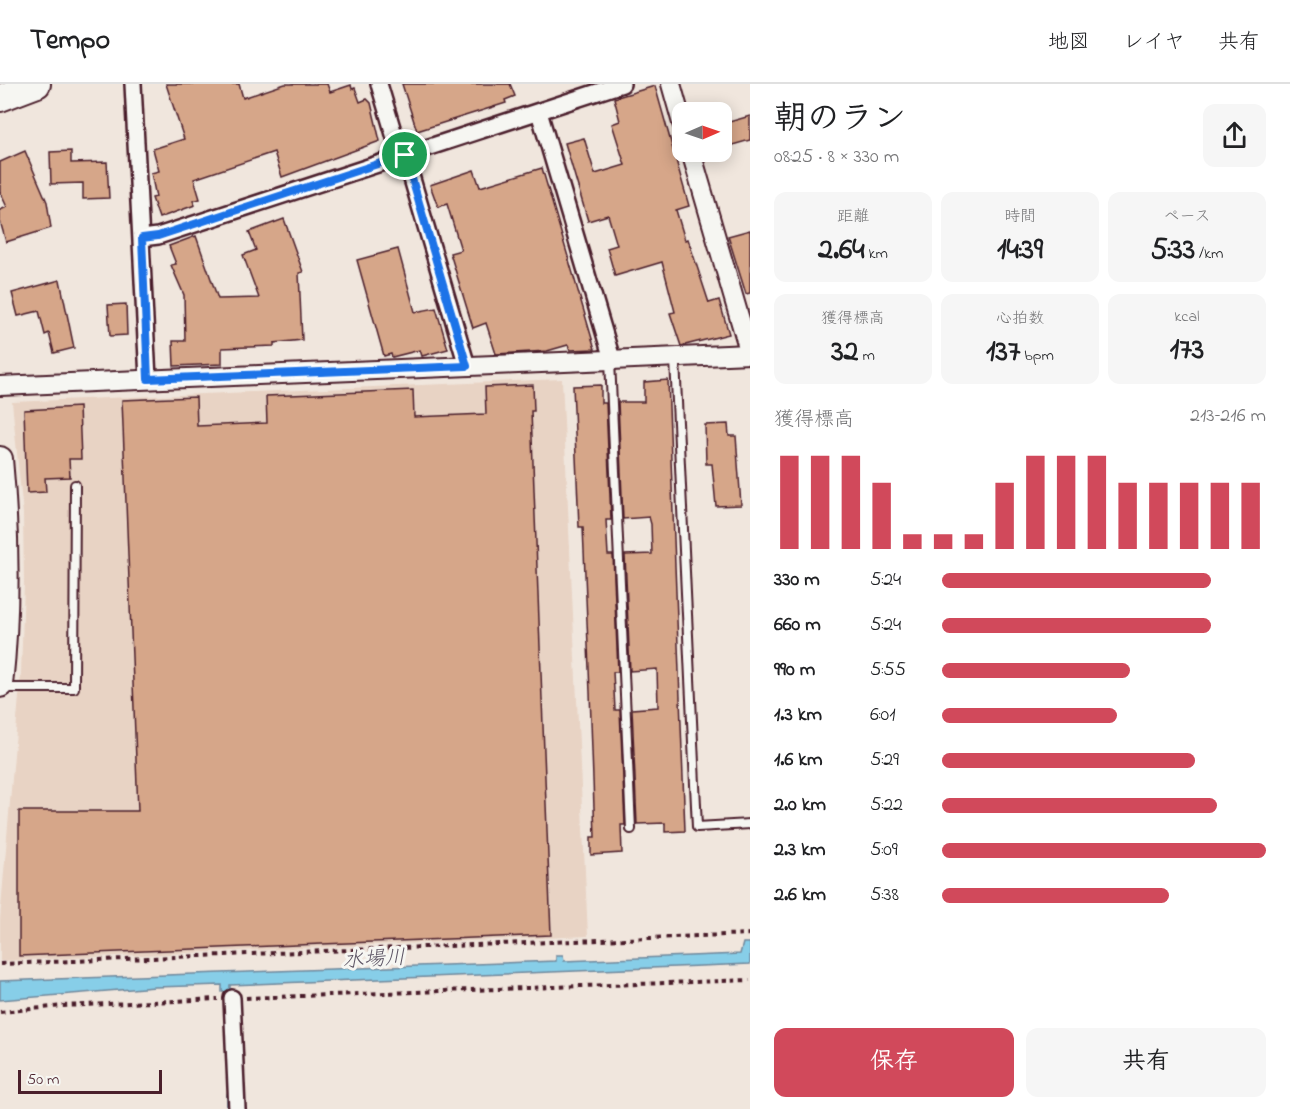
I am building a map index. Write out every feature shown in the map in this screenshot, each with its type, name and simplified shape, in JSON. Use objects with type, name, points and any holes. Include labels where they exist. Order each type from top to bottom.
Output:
[{"type":"highway","points":[[0,98],[37,84]]},
{"type":"main road","points":[[0,459],[6,560],[0,686]]},
{"type":"street","points":[[133,84],[148,379]]},
{"type":"street","points":[[379,84],[396,141],[405,155],[467,366]]},
{"type":"street","points":[[142,238],[158,236],[622,84]]},
{"type":"street","points":[[671,84],[676,102]]},
{"type":"street","points":[[539,112],[611,359]]},
{"type":"street","points":[[0,386],[750,354],[694,162]]},
{"type":"street","points":[[232,999],[237,1109]]},
{"type":"lane","points":[[675,357],[697,827],[750,824]]},
{"type":"lane","points":[[611,359],[632,829]]},
{"type":"lane","points":[[0,686],[74,688],[75,485]]},
{"type":"path","points":[[0,964],[750,934]]},
{"type":"path","points":[[0,1012],[63,1006],[750,980]]},
{"type":"shaded area","points":[[562,379],[588,936],[0,961],[0,919],[21,673],[24,583],[23,514],[12,402]]},
{"type":"water","points":[[743,943],[750,943],[750,964],[230,985],[230,992],[222,992],[222,985],[155,987],[0,1000],[0,981],[556,961],[556,955],[563,955],[564,961],[740,954]]},
{"type":"building","points":[[166,84],[239,84],[243,98],[285,84],[327,84],[330,92],[351,85],[352,89],[355,88],[360,102],[367,99],[371,103],[380,141],[282,177],[274,152],[194,179],[200,199],[193,201],[195,205],[159,218],[152,198],[156,197],[151,173],[159,171],[153,149],[184,139]]},
{"type":"building","points":[[402,84],[510,84],[515,96],[505,100],[506,103],[417,131]]},
{"type":"building","points":[[655,86],[672,146],[672,162],[677,162],[689,206],[676,210],[709,303],[719,300],[729,334],[681,346],[670,313],[675,312],[662,262],[615,276],[607,248],[617,245],[608,215],[588,221],[565,143],[584,138],[595,174],[625,165],[612,124],[620,121],[614,98]]},
{"type":"building","points":[[750,116],[750,140],[732,145],[732,121]]},
{"type":"building","points":[[25,151],[47,202],[51,228],[6,242],[0,221],[0,210],[7,207],[0,192],[0,162]]},
{"type":"building","points":[[71,151],[71,163],[107,162],[109,198],[83,199],[83,183],[51,184],[50,152]]},
{"type":"building","points":[[542,168],[595,349],[570,350],[568,345],[547,351],[496,354],[486,323],[473,328],[450,253],[461,250],[447,204],[438,207],[430,185],[474,170],[480,187]]},
{"type":"building","points":[[284,219],[303,272],[299,273],[302,340],[274,343],[274,346],[222,348],[222,364],[174,366],[173,341],[185,341],[184,295],[171,265],[176,264],[169,246],[196,236],[218,299],[259,298],[243,255],[256,250],[249,232]]},
{"type":"building","points":[[750,230],[750,293],[746,294],[728,236]]},
{"type":"building","points":[[398,249],[415,312],[436,308],[448,349],[422,356],[420,350],[392,357],[391,354],[384,356],[357,260]]},
{"type":"building","points":[[60,280],[74,348],[54,353],[49,333],[45,335],[39,311],[18,316],[12,293]]},
{"type":"building","points":[[126,304],[127,335],[110,336],[108,305]]},
{"type":"building","points":[[668,380],[685,831],[665,832],[665,823],[637,824],[632,709],[658,707],[657,669],[630,671],[625,555],[652,554],[651,524],[649,517],[623,519],[618,402],[644,402],[644,382]]},
{"type":"building","points":[[533,385],[534,411],[531,411],[551,935],[19,956],[19,811],[138,811],[122,400],[196,397],[197,426],[267,423],[266,396],[413,390],[414,417],[486,414],[485,387]]},
{"type":"building","points":[[601,385],[601,403],[606,403],[611,520],[606,520],[608,555],[613,555],[618,672],[613,672],[615,710],[620,710],[625,825],[621,825],[622,853],[591,855],[591,837],[595,837],[590,692],[583,527],[579,527],[573,386]]},
{"type":"building","points":[[79,407],[81,459],[69,459],[70,477],[45,478],[46,492],[27,493],[24,410]]},
{"type":"building","points":[[728,424],[729,436],[736,436],[741,505],[716,506],[712,464],[706,464],[705,425]]},
{"type":"waterway","points":[[229,1095],[229,1109]]},
{"type":"route","points":[[405,155],[467,366],[148,379],[142,238],[158,236],[405,155]]},
{"type":"water label","name":"水場川","points":[[374,958]]}]
